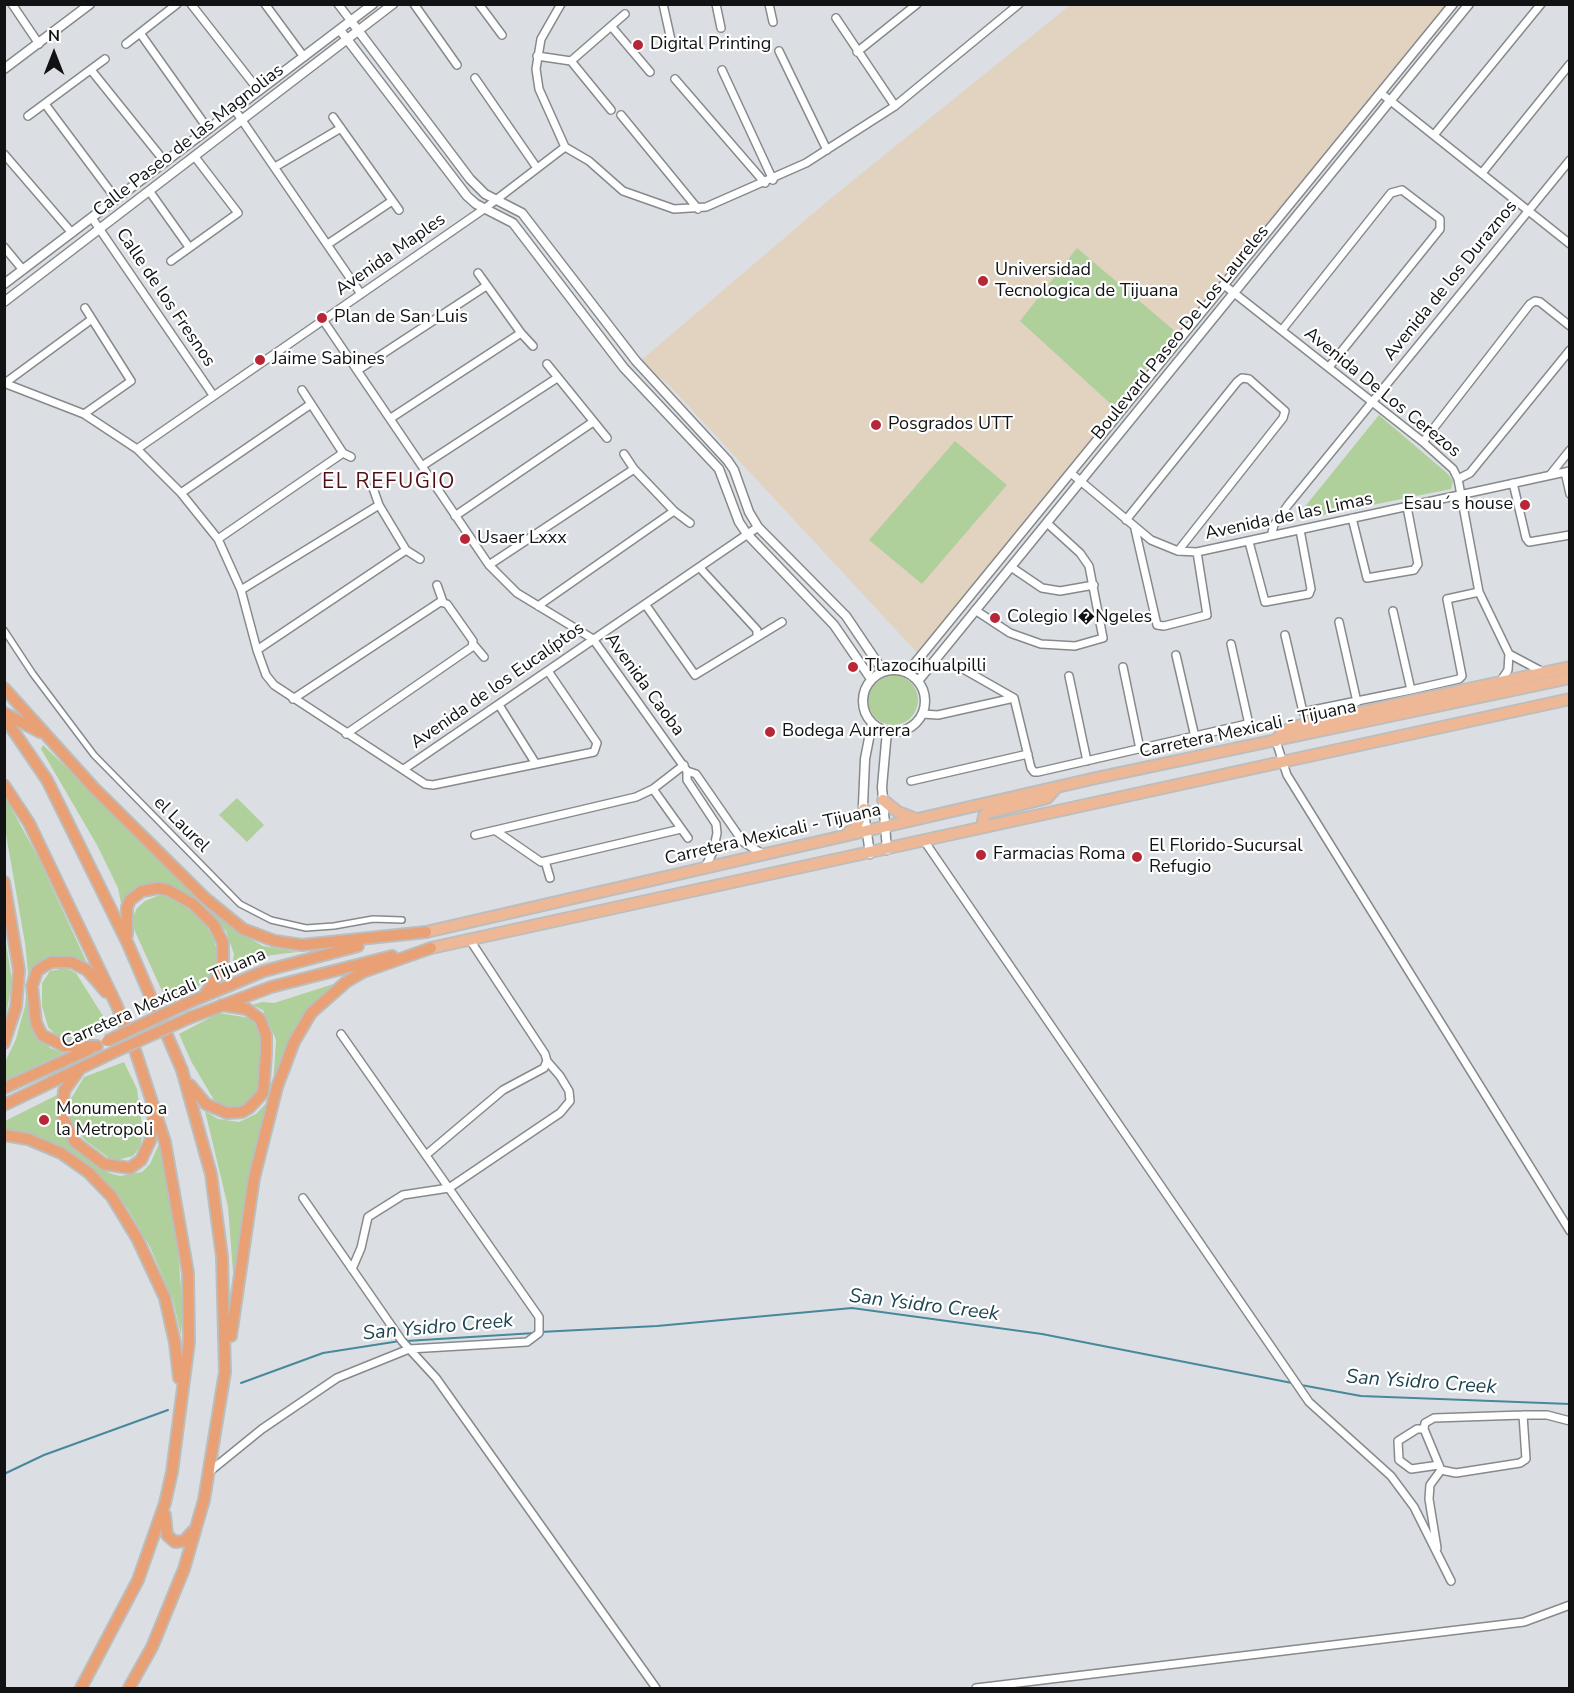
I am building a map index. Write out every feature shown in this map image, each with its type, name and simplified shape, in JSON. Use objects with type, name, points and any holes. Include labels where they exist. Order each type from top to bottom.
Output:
[{"type":"highway","points":[[4,688],[94,788],[205,898],[243,929],[275,941],[302,945],[426,932]]},
{"type":"highway","points":[[4,715],[48,736]]},
{"type":"highway","points":[[4,715],[47,780],[128,945],[185,1080],[211,1174],[219,1236],[226,1332],[225,1372]]},
{"type":"highway","points":[[4,785],[29,823],[117,1006],[154,1105],[175,1189],[188,1273],[189,1342],[172,1472],[165,1503],[138,1580],[81,1689]]},
{"type":"highway","points":[[4,882],[19,970],[16,1007],[4,1043]]},
{"type":"highway","points":[[128,945],[126,914],[135,895],[158,888],[178,893],[206,916],[223,943],[223,968],[204,995]]},
{"type":"highway","name":"Carretera Mexicali - Tijuana","points":[[4,1088],[204,995],[264,971],[310,957],[426,932]]},
{"type":"highway","points":[[129,1689],[152,1647],[184,1569],[196,1528],[209,1472],[254,1178],[277,1087],[294,1042],[311,1013],[346,982],[431,948]]},
{"type":"highway","name":"Carretera Mexicali - Tijuana","points":[[4,1105],[219,1005],[316,973],[431,948]]},
{"type":"highway","points":[[102,1043],[64,1046],[42,1035],[33,1007],[34,978],[37,971],[52,962],[79,964],[87,970],[117,1006]]},
{"type":"highway","points":[[185,1080],[206,1104],[220,1112],[242,1112],[254,1104],[263,1093],[266,1035],[261,1019],[247,1009],[219,1005]]},
{"type":"highway","points":[[79,1070],[64,1091],[62,1116],[75,1142],[104,1164],[130,1168],[141,1160],[150,1141],[154,1105]]},
{"type":"highway","points":[[4,1135],[45,1145],[76,1162],[101,1185],[122,1211],[165,1298],[175,1343],[181,1392]]},
{"type":"highway","points":[[165,1503],[164,1524],[167,1535],[175,1542],[184,1541],[196,1528]]},
{"type":"main road","points":[[1276,741],[1282,732],[1297,726],[1569,667]]},
{"type":"main road","name":"Carretera Mexicali - Tijuana","points":[[426,932],[1057,787],[1569,678]]},
{"type":"main road","name":"Carretera Mexicali - Tijuana","points":[[431,948],[925,842],[982,827],[1281,760],[1569,699]]},
{"type":"main road","points":[[982,827],[984,816],[987,813],[1047,798],[1057,787]]},
{"type":"main road","points":[[883,800],[898,812],[920,819]]},
{"type":"main road","points":[[842,836],[856,826],[864,809]]},
{"type":"street","points":[[12,4],[39,44]]},
{"type":"street","points":[[4,69],[39,44],[79,8],[90,4]]},
{"type":"street","points":[[126,44],[177,4]]},
{"type":"street","points":[[191,4],[259,91]]},
{"type":"street","points":[[265,4],[304,57]]},
{"type":"street","points":[[338,4],[470,179],[485,194],[522,213],[636,361],[728,461],[734,470],[749,512],[758,526],[846,616],[883,671]]},
{"type":"street","name":"Calle Paseo de las Magnolias","points":[[4,284],[373,4]]},
{"type":"street","name":"Calle Paseo de las Magnolias","points":[[4,302],[101,230],[393,4]]},
{"type":"street","points":[[414,4],[458,64]]},
{"type":"street","points":[[478,4],[502,35]]},
{"type":"street","points":[[561,4],[541,39],[537,56],[539,89],[565,147],[589,161],[623,191],[674,208],[698,209],[769,181],[827,150],[895,106],[1019,4]]},
{"type":"street","points":[[663,4],[671,40]]},
{"type":"street","points":[[716,4],[721,28]]},
{"type":"street","points":[[769,4],[773,22]]},
{"type":"street","points":[[857,52],[917,4]]},
{"type":"street","name":"Boulevard Paseo De Los Laureles","points":[[908,672],[1072,474],[1453,4]]},
{"type":"street","name":"Boulevard Paseo De Los Laureles","points":[[918,681],[1469,4]]},
{"type":"street","points":[[1434,135],[1541,4]]},
{"type":"street","points":[[571,61],[625,14]]},
{"type":"street","points":[[836,18],[895,106]]},
{"type":"street","points":[[611,26],[650,72]]},
{"type":"street","points":[[340,30],[467,196],[484,209],[513,223],[624,368],[719,469],[739,522],[747,534],[834,625],[871,679]]},
{"type":"street","points":[[140,33],[208,129]]},
{"type":"street","points":[[779,51],[827,150]]},
{"type":"street","points":[[537,56],[571,61],[611,110]]},
{"type":"street","points":[[28,116],[105,59]]},
{"type":"street","points":[[1482,173],[1569,64]]},
{"type":"street","points":[[90,70],[165,162]]},
{"type":"street","points":[[722,70],[769,181]]},
{"type":"street","points":[[475,78],[537,168]]},
{"type":"street","points":[[675,79],[769,181]]},
{"type":"street","points":[[1382,94],[1569,244]]},
{"type":"street","points":[[45,104],[116,199]]},
{"type":"street","points":[[235,110],[361,294]]},
{"type":"street","points":[[621,115],[698,209]]},
{"type":"street","points":[[333,117],[399,210]]},
{"type":"street","points":[[275,167],[341,128]]},
{"type":"street","name":"Avenida Maples","points":[[136,449],[484,209],[565,147]]},
{"type":"street","points":[[4,154],[72,233]]},
{"type":"street","points":[[171,261],[238,213],[195,157]]},
{"type":"street","name":"Avenida de los Duraznos","points":[[1271,536],[1274,525],[1288,505],[1569,160]]},
{"type":"street","points":[[1282,330],[1391,193],[1402,190],[1440,219],[1441,224],[1329,367]]},
{"type":"street","points":[[150,192],[189,248]]},
{"type":"street","points":[[328,244],[392,201]]},
{"type":"street","name":"Calle de los Fresnos","points":[[92,218],[213,395]]},
{"type":"street","points":[[4,247],[22,270]]},
{"type":"street","points":[[478,273],[533,346]]},
{"type":"street","name":"Avenida De Los Cerezos","points":[[1224,285],[1423,442],[1453,469],[1458,478],[1479,592],[1509,654]]},
{"type":"street","points":[[358,370],[486,286]]},
{"type":"street","points":[[1423,442],[1530,304],[1535,301],[1540,302],[1569,326]]},
{"type":"street","points":[[84,414],[131,381],[86,308]]},
{"type":"street","points":[[5,383],[92,319]]},
{"type":"street","name":"Avenida Caoba","points":[[322,320],[391,418],[489,565],[517,593],[593,639],[686,768]]},
{"type":"street","points":[[391,418],[521,333]]},
{"type":"street","points":[[1458,478],[1470,473],[1569,350]]},
{"type":"street","points":[[547,364],[607,438]]},
{"type":"street","points":[[422,466],[557,378]]},
{"type":"street","points":[[1126,520],[1237,382],[1249,379],[1285,411],[1283,418],[1178,551]]},
{"type":"street","points":[[5,383],[84,414],[136,449],[181,494],[218,539],[241,590],[266,675],[274,686],[425,784],[433,785],[594,752],[597,748],[548,671]]},
{"type":"street","points":[[303,390],[343,453],[351,457]]},
{"type":"street","points":[[181,494],[311,404]]},
{"type":"street","points":[[455,516],[593,422]]},
{"type":"street","points":[[1550,475],[1569,450]]},
{"type":"street","points":[[218,539],[343,453]]},
{"type":"street","points":[[624,454],[634,469],[674,511],[690,523]]},
{"type":"street","points":[[489,565],[634,469]]},
{"type":"street","points":[[1567,471],[1569,494]]},
{"type":"street","name":"Avenida de las Limas","points":[[1072,474],[1151,540],[1178,551],[1197,552],[1567,471]]},
{"type":"street","points":[[1513,483],[1526,538],[1529,542],[1569,535]]},
{"type":"street","points":[[374,488],[379,505],[406,550],[420,559]]},
{"type":"street","points":[[241,590],[379,505]]},
{"type":"street","points":[[1352,519],[1367,578],[1413,570],[1418,564],[1407,507]]},
{"type":"street","points":[[538,606],[674,511]]},
{"type":"street","points":[[975,610],[1010,633],[1041,644],[1075,645],[1103,638],[1104,632],[1094,585],[1086,560],[1047,523]]},
{"type":"street","name":"Avenida de los Eucalíptos","points":[[404,769],[700,568],[758,526]]},
{"type":"street","points":[[1135,528],[1157,625],[1164,626],[1207,615],[1197,552]]},
{"type":"street","points":[[1249,542],[1265,602],[1309,594],[1311,589],[1300,530]]},
{"type":"street","points":[[257,650],[406,550]]},
{"type":"street","points":[[1011,567],[1042,588],[1060,591],[1094,585]]},
{"type":"street","points":[[700,568],[757,630],[758,634]]},
{"type":"street","points":[[437,585],[443,602],[484,657]]},
{"type":"street","points":[[1285,635],[1303,712],[1357,702],[1459,679],[1462,676],[1447,599],[1479,592]]},
{"type":"street","points":[[293,699],[443,602]]},
{"type":"street","points":[[645,604],[695,675],[758,634],[782,622]]},
{"type":"street","points":[[1393,611],[1411,690]]},
{"type":"street","points":[[1339,622],[1357,702]]},
{"type":"street","name":"el Laurel","points":[[4,630],[33,674],[94,755],[240,904],[271,920],[306,928],[374,919],[402,920]]},
{"type":"street","points":[[346,734],[473,644]]},
{"type":"street","points":[[956,665],[1014,698],[1034,772],[1195,738],[1247,724],[1231,644]]},
{"type":"street","points":[[1500,682],[1508,670],[1509,654],[1531,668],[1544,672]]},
{"type":"street","points":[[1176,655],[1195,738]]},
{"type":"street","points":[[1123,667],[1140,749]]},
{"type":"street","points":[[896,669],[908,672],[918,681],[925,697],[922,714],[911,727],[904,730],[887,731],[872,723],[863,706],[862,696],[871,679],[883,671],[896,669]]},
{"type":"street","points":[[1069,676],[1087,761]]},
{"type":"street","points":[[922,714],[938,715],[1014,698]]},
{"type":"street","points":[[499,705],[536,764]]},
{"type":"street","points":[[870,854],[864,809],[866,759],[872,723]]},
{"type":"street","points":[[887,731],[883,800],[887,850]]},
{"type":"street","points":[[1276,741],[1287,775],[1569,1231]]},
{"type":"street","points":[[910,781],[1028,754]]},
{"type":"street","points":[[475,835],[636,797],[686,768]]},
{"type":"street","points":[[686,768],[696,774],[743,842],[763,854]]},
{"type":"street","points":[[686,768],[687,780],[716,824],[717,833],[713,852],[705,867]]},
{"type":"street","points":[[653,789],[688,838]]},
{"type":"street","points":[[496,831],[536,861],[545,861],[681,829]]},
{"type":"street","points":[[925,842],[1309,1402],[1391,1476],[1414,1507],[1451,1581]]},
{"type":"street","points":[[545,861],[550,878]]},
{"type":"street","points":[[352,1269],[361,1248],[368,1217],[403,1194],[449,1188],[560,1113],[570,1101],[569,1091],[547,1061],[545,1054],[470,940]]},
{"type":"street","points":[[209,1472],[262,1429],[337,1378],[409,1349],[527,1342],[536,1337],[540,1326],[539,1317],[341,1034]]},
{"type":"street","points":[[426,1155],[502,1090],[544,1068],[547,1061]]},
{"type":"street","points":[[303,1198],[409,1349],[436,1378],[656,1689]]},
{"type":"street","points":[[1424,1429],[1417,1430],[1398,1442],[1399,1460],[1411,1469],[1440,1467],[1456,1473],[1521,1463],[1526,1459],[1523,1415]]},
{"type":"street","points":[[1440,1467],[1424,1429],[1425,1423],[1434,1418],[1547,1415],[1569,1421]]},
{"type":"street","points":[[1438,1554],[1429,1499],[1430,1485],[1440,1467]]},
{"type":"street","points":[[976,1689],[1524,1622],[1569,1605]]},
{"type":"shaded area","name":"Universidad Tecnologica de Tijuana","points":[[1070,5],[1456,5],[923,659],[667,383],[639,362],[830,199]]},
{"type":"green space","points":[[1077,248],[1177,333],[1113,406],[1020,321]]},
{"type":"green space","points":[[1379,415],[1448,474],[1453,481],[1451,489],[1308,518],[1303,509]]},
{"type":"green space","points":[[955,441],[1007,485],[922,584],[869,540]]},
{"type":"green space","points":[[888,675],[898,675],[911,682],[918,695],[918,705],[911,718],[898,725],[888,725],[879,721],[872,714],[868,705],[868,695],[872,686],[879,679]]},
{"type":"green space","points":[[43,745],[233,929],[263,946],[298,952],[272,955],[244,964],[231,974],[234,954],[226,931],[196,899],[173,887],[160,884],[138,889],[124,918],[118,888],[97,845],[41,749]]},
{"type":"green space","points":[[4,795],[39,859],[87,963],[76,958],[58,957],[36,969],[37,1032],[50,1048],[64,1053],[5,1080],[5,1062],[16,1039],[25,1006],[28,972],[5,829]]},
{"type":"green space","points":[[237,798],[264,825],[247,842],[219,815]]},
{"type":"green space","points":[[162,894],[183,905],[204,922],[214,940],[220,961],[216,974],[210,980],[167,1002],[133,927],[133,917],[137,908],[145,901]]},
{"type":"green space","points":[[4,930],[12,981],[4,1028]]},
{"type":"green space","points":[[66,968],[76,973],[108,1024],[86,1039],[59,1038],[48,1027],[42,1006],[42,983],[50,971]]},
{"type":"green space","points":[[343,981],[289,1043],[234,1285],[228,1207],[205,1111],[218,1119],[239,1122],[256,1114],[268,1101],[273,1086],[276,1040],[263,1010],[252,1005],[262,1002],[274,1003]]},
{"type":"green space","points":[[219,1013],[250,1018],[259,1031],[262,1049],[258,1089],[249,1106],[228,1108],[214,1100],[191,1061],[179,1034]]},
{"type":"green space","points":[[124,1062],[137,1089],[143,1133],[140,1147],[133,1156],[113,1161],[86,1141],[72,1125],[68,1113],[69,1102],[84,1077]]},
{"type":"green space","points":[[59,1094],[57,1116],[66,1138],[85,1158],[109,1173],[120,1176],[142,1172],[150,1164],[159,1144],[176,1229],[183,1311],[181,1335],[173,1300],[150,1247],[128,1209],[108,1185],[93,1172],[5,1133],[5,1121]]},
{"type":"waterway","name":"San Ysidro Creek","points":[[540,1332],[657,1326],[852,1308],[1042,1334],[1292,1383]]},
{"type":"waterway","name":"San Ysidro Creek","points":[[406,1341],[535,1333]]},
{"type":"waterway","name":"San Ysidro Creek","points":[[241,1383],[323,1353],[400,1341]]},
{"type":"waterway","name":"San Ysidro Creek","points":[[1301,1385],[1361,1396],[1570,1404]]},
{"type":"waterway","name":"San Ysidro Creek","points":[[4,1474],[44,1455],[168,1410]]},
{"type":"place","name":"Digital Printing","points":[[638,45]]},
{"type":"place","name":"Universidad Tecnologica de Tijuana","points":[[983,281]]},
{"type":"place","name":"Plan de San Luis","points":[[322,318]]},
{"type":"place","name":"Jaime Sabines","points":[[260,360]]},
{"type":"place","name":"Posgrados UTT","points":[[876,425]]},
{"type":"place","name":"Esau´s house","points":[[1525,505]]},
{"type":"place","name":"Usaer Lxxx","points":[[465,539]]},
{"type":"place","name":"Colegio I�Ngeles","points":[[995,618]]},
{"type":"place","name":"Tlazocihualpilli","points":[[853,667]]},
{"type":"place","name":"Bodega Aurrera","points":[[770,732]]},
{"type":"place","name":"Farmacias Roma","points":[[981,855]]},
{"type":"place","name":"El Florido-Sucursal Refugio","points":[[1137,857]]},
{"type":"place","name":"Monumento a la Metropoli","points":[[44,1120]]},
{"type":"district","name":"EL REFUGIO","points":[[389,483]]}]
